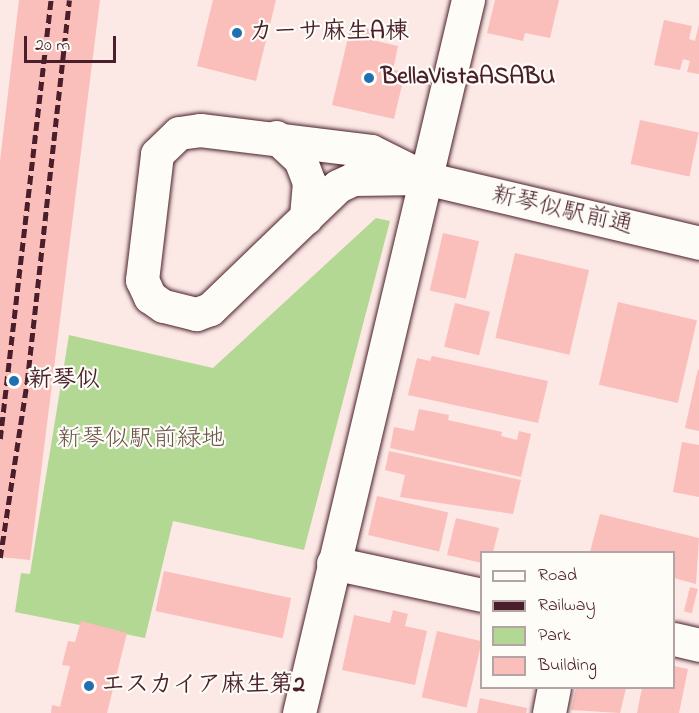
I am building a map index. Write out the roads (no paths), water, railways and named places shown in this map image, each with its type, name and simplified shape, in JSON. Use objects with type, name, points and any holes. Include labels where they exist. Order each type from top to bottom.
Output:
[{"type":"street","points":[[299,713],[468,0]]},
{"type":"street","points":[[200,130],[276,137],[371,151],[425,178],[353,179],[338,186],[210,309],[196,314],[163,306],[150,297],[142,280],[153,167],[167,141],[178,133],[200,130]]},
{"type":"street","points":[[276,137],[300,159],[309,182],[306,218]]},
{"type":"street","name":"新琴似駅前通","points":[[425,178],[699,243]]},
{"type":"street","points":[[333,563],[480,595]]},
{"type":"street","points":[[675,639],[699,645]]},
{"type":"street","points":[[549,713],[554,689]]},
{"type":"railway","points":[[0,439],[51,0]]},
{"type":"railway","points":[[0,558],[27,382],[69,0]]},
{"type":"place","name":"カーサ麻生A棟","points":[[237,33]]},
{"type":"place","name":"BellaVistaASABU","points":[[369,78]]},
{"type":"place","name":"新琴似","points":[[14,381]]},
{"type":"place","name":"エスカイア麻生第2","points":[[89,686]]},
{"type":"park label","name":"新琴似駅前緑地","points":[[141,440]]}]
